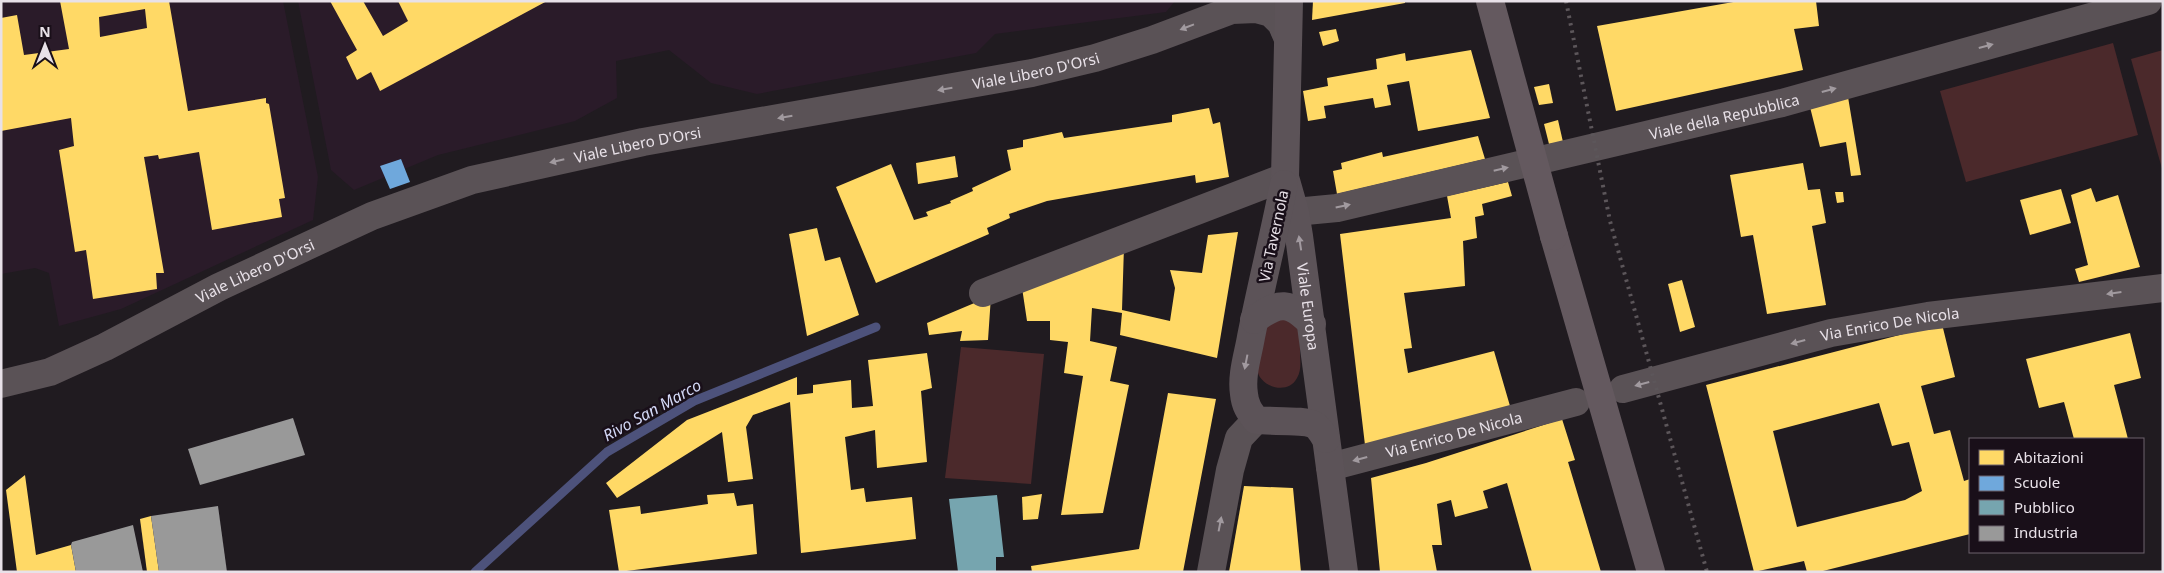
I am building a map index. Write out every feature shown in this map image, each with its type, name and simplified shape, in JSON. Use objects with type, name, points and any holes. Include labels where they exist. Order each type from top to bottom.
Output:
[{"type":"highway","points":[[1490,1],[1554,236],[1651,572]]},
{"type":"main road","points":[[1288,40],[1289,1]]},
{"type":"main road","name":"Viale Europa","points":[[1288,40],[1285,177],[1295,212],[1312,324],[1344,572]]},
{"type":"main road","name":"Via Tavernola","points":[[1256,420],[1246,408],[1243,392],[1244,377],[1254,320],[1274,235],[1285,177]]},
{"type":"main road","points":[[1254,320],[1269,309],[1288,306],[1300,312],[1312,324]]},
{"type":"main road","points":[[1302,421],[1312,414],[1320,396]]},
{"type":"main road","points":[[1256,420],[1276,422],[1302,421],[1315,425],[1326,438]]},
{"type":"street","name":"Viale della Repubblica","points":[[1295,212],[1337,208],[1782,103],[2148,1]]},
{"type":"street","name":"Viale Libero D'Orsi","points":[[1,384],[50,372],[105,347],[219,287],[372,216],[472,180],[643,142],[1032,73],[1095,58],[1152,40],[1238,6],[1271,12],[1281,23],[1288,40]]},
{"type":"street","name":"Via Tavernola","points":[[983,293],[1285,177]]},
{"type":"street","name":"Via Enrico De Nicola","points":[[1623,389],[1830,333],[1928,316],[2163,288]]},
{"type":"street","name":"Via Enrico De Nicola","points":[[1330,467],[1576,402]]},
{"type":"street","points":[[1211,572],[1230,470],[1239,438],[1256,420]]},
{"type":"shaded area","points":[[1,1],[283,1],[318,177],[313,220],[121,309],[59,326],[49,273],[35,268],[1,274]]},
{"type":"shaded area","points":[[298,1],[1175,1],[1166,12],[995,34],[976,53],[757,94],[711,83],[669,50],[616,61],[617,98],[575,121],[438,155],[354,190],[331,170]]},
{"type":"shaded area","points":[[2113,43],[2138,135],[1966,182],[1940,91]]},
{"type":"shaded area","points":[[2163,50],[2163,172],[2131,59]]},
{"type":"shaded area","points":[[1277,315],[1296,325],[1300,341],[1299,375],[1293,384],[1281,388],[1274,387],[1262,380],[1257,366],[1264,332],[1268,324]]},
{"type":"shaded area","points":[[961,347],[1044,354],[1031,484],[945,478]]},
{"type":"building: Abitazioni","points":[[60,1],[169,1],[188,111],[266,98],[266,103],[269,104],[285,198],[279,199],[282,217],[212,230],[199,152],[159,159],[158,155],[144,157],[164,273],[156,273],[157,289],[93,299],[86,250],[75,252],[59,150],[74,146],[71,118],[1,131],[1,18],[17,15],[24,55],[69,49]],"holes":[[[145,9],[147,28],[100,37],[99,17]]]},
{"type":"building: Abitazioni","points":[[330,1],[363,1],[383,36],[408,21],[398,1],[547,1],[380,91],[371,72],[357,80],[346,57],[357,50]]},
{"type":"building: Abitazioni","points":[[1313,1],[1405,1],[1405,3],[1312,20]]},
{"type":"building: Abitazioni","points":[[1739,1],[1816,1],[1819,26],[1794,29],[1803,70],[1616,111],[1597,26]]},
{"type":"building: Abitazioni","points":[[1336,29],[1339,41],[1323,46],[1319,32]]},
{"type":"building: Abitazioni","points":[[1471,50],[1490,118],[1418,131],[1409,81],[1387,85],[1391,105],[1375,108],[1373,98],[1324,106],[1326,118],[1308,121],[1303,91],[1328,86],[1327,78],[1377,69],[1376,59],[1405,53],[1406,61]]},
{"type":"building: Abitazioni","points":[[1549,84],[1553,103],[1539,105],[1534,87]]},
{"type":"building: Abitazioni","points":[[1848,97],[1861,175],[1851,176],[1846,142],[1820,147],[1810,107]]},
{"type":"building: Abitazioni","points":[[1209,108],[1213,124],[1220,122],[1229,177],[1196,183],[1195,175],[1047,201],[1009,214],[1010,218],[987,228],[989,234],[876,283],[836,187],[891,164],[914,220],[928,216],[926,212],[951,203],[950,201],[973,191],[972,188],[1011,170],[1007,150],[1023,147],[1023,140],[1062,132],[1064,138],[1172,122],[1172,115]]},
{"type":"building: Abitazioni","points":[[1558,120],[1563,142],[1549,144],[1544,124]]},
{"type":"building: Abitazioni","points":[[1478,136],[1485,159],[1337,194],[1333,171],[1342,169],[1341,163],[1382,152],[1383,157]]},
{"type":"building: Abitazioni","points":[[955,156],[958,177],[918,184],[916,163]]},
{"type":"building: Abitazioni","points":[[1803,163],[1808,190],[1820,189],[1826,223],[1812,226],[1826,305],[1767,314],[1753,235],[1741,237],[1730,175]]},
{"type":"building: Abitazioni","points":[[1508,182],[1512,196],[1482,204],[1484,215],[1475,217],[1477,238],[1463,241],[1465,286],[1404,293],[1412,348],[1404,349],[1408,373],[1494,351],[1510,406],[1365,445],[1340,234],[1451,218],[1447,196]]},
{"type":"building: Abitazioni","points":[[2091,188],[2096,202],[2118,195],[2140,267],[2079,282],[2075,269],[2088,265],[2071,195]]},
{"type":"building: Abitazioni","points":[[2061,189],[2071,223],[2030,235],[2020,200]]},
{"type":"building: Abitazioni","points":[[1835,192],[1843,192],[1844,202],[1837,203]]},
{"type":"building: Abitazioni","points":[[817,228],[825,261],[840,257],[859,315],[807,336],[789,234]]},
{"type":"building: Abitazioni","points":[[1238,232],[1217,358],[1120,335],[1122,313],[1092,308],[1090,341],[1117,347],[1110,381],[1129,385],[1103,513],[1061,515],[1083,376],[1064,373],[1068,342],[1050,340],[1050,321],[1027,321],[1021,281],[1124,246],[1122,310],[1170,321],[1175,288],[1170,270],[1202,273],[1208,235]]},
{"type":"building: Abitazioni","points":[[1682,280],[1695,327],[1680,332],[1668,284]]},
{"type":"building: Abitazioni","points":[[991,296],[988,340],[960,341],[962,331],[929,335],[927,323]]},
{"type":"building: Abitazioni","points":[[1942,324],[1955,377],[1921,386],[1934,434],[1950,430],[1964,481],[1969,479],[1969,534],[1819,572],[1807,572],[1804,561],[1754,572],[1706,385]],"holes":[[[1879,403],[1892,446],[1909,442],[1922,491],[1905,500],[1797,527],[1773,431]]]},
{"type":"building: Abitazioni","points":[[2130,333],[2141,378],[2114,385],[2128,438],[2074,438],[2064,402],[2039,408],[2026,359]]},
{"type":"building: Abitazioni","points":[[927,353],[932,388],[921,391],[927,462],[877,468],[875,430],[845,437],[851,490],[864,488],[866,502],[912,497],[916,539],[801,553],[790,402],[753,415],[746,427],[753,479],[728,482],[722,432],[617,498],[606,483],[687,420],[797,377],[797,395],[813,393],[813,385],[851,380],[852,408],[873,406],[868,360]]},
{"type":"building: Abitazioni","points":[[1168,393],[1216,399],[1183,572],[1032,572],[1031,566],[1139,549]]},
{"type":"building: Abitazioni","points":[[1562,419],[1575,460],[1568,462],[1601,572],[1532,572],[1507,483],[1483,491],[1488,508],[1455,517],[1451,500],[1437,504],[1442,545],[1432,545],[1437,572],[1380,572],[1371,478],[1426,463]]},
{"type":"building: Abitazioni","points":[[25,475],[36,555],[71,545],[76,572],[17,572],[6,490]]},
{"type":"building: Abitazioni","points":[[1244,486],[1293,488],[1301,572],[1229,572]]},
{"type":"building: Abitazioni","points":[[734,493],[737,506],[753,504],[757,554],[619,572],[609,510],[640,506],[641,514],[708,504],[707,495]]},
{"type":"building: Abitazioni","points":[[1042,494],[1038,519],[1023,520],[1022,497]]},
{"type":"building: Abitazioni","points":[[151,516],[159,572],[147,572],[140,519]]},
{"type":"building: Scuole","points":[[401,159],[410,182],[390,189],[380,166]]},
{"type":"building: Pubblico","points":[[997,495],[1004,557],[996,557],[996,572],[958,572],[949,499]]},
{"type":"building: Industria","points":[[293,418],[305,455],[200,485],[188,449]]},
{"type":"building: Industria","points":[[218,506],[227,572],[159,572],[151,516]]},
{"type":"building: Industria","points":[[133,525],[143,572],[76,572],[72,542]]},
{"type":"waterway","name":"Rivo San Marco","points":[[475,572],[607,452],[694,401],[876,327]]},
{"type":"railway","points":[[1566,1],[1610,221],[1707,572]]}]
